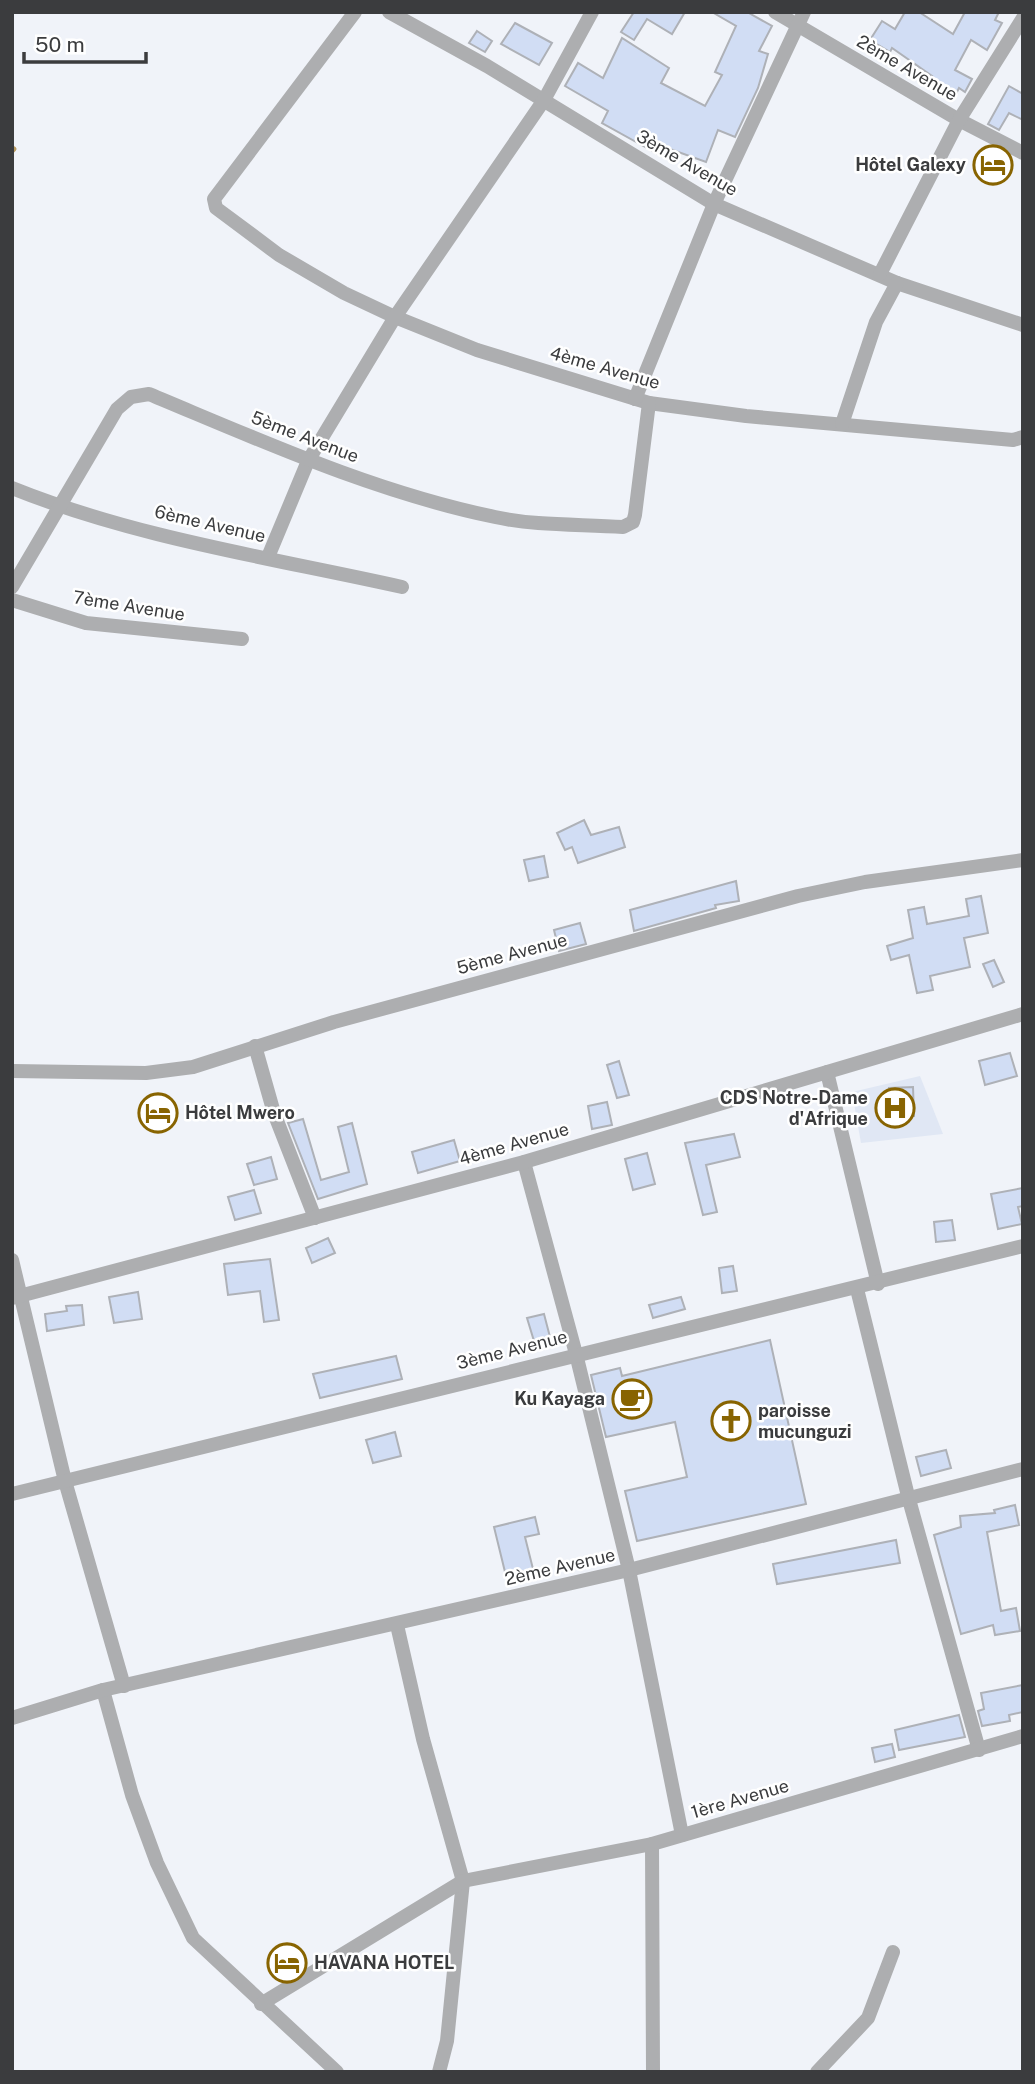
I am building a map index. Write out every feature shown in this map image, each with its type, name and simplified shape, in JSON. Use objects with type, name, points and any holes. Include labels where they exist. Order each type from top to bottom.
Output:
[{"type":"street","name":"4ème Avenue","points":[[355,12],[214,200],[216,208],[279,255],[344,293],[477,350],[642,401],[746,416],[1021,438]]},
{"type":"street","name":"3ème Avenue","points":[[389,12],[544,100],[714,204],[897,283],[1023,325]]},
{"type":"street","points":[[268,557],[308,461],[396,317],[544,100],[592,12]]},
{"type":"street","name":"2ème Avenue","points":[[775,12],[959,120],[1023,153]]},
{"type":"street","points":[[642,401],[714,204],[804,12]]},
{"type":"street","points":[[880,274],[959,120],[1023,18]]},
{"type":"street","points":[[842,424],[876,322],[897,283]]},
{"type":"street","name":"5ème Avenue","points":[[61,508],[117,409],[131,397],[149,394],[308,461],[421,500],[499,518],[623,527],[633,522],[642,401]]},
{"type":"street","name":"6ème Avenue","points":[[12,488],[61,508],[402,587]]},
{"type":"street","points":[[12,587],[61,508]]},
{"type":"street","name":"7ème Avenue","points":[[12,600],[86,622],[242,639]]},
{"type":"street","name":"5ème Avenue","points":[[12,1071],[146,1073],[193,1067],[255,1046],[798,896],[865,882],[1023,860]]},
{"type":"street","name":"4ème Avenue","points":[[17,1297],[524,1162],[1023,1014]]},
{"type":"street","points":[[255,1046],[274,1113],[315,1218]]},
{"type":"street","points":[[828,1072],[878,1284]]},
{"type":"street","points":[[524,1162],[576,1354],[629,1570],[682,1835]]},
{"type":"street","name":"3ème Avenue","points":[[12,1494],[576,1354],[878,1284],[1023,1246]]},
{"type":"street","points":[[12,1260],[17,1297],[65,1481],[124,1686]]},
{"type":"street","points":[[857,1289],[908,1496],[979,1749]]},
{"type":"street","name":"2ème Avenue","points":[[12,1718],[103,1690],[629,1570],[908,1496],[1023,1469]]},
{"type":"street","points":[[397,1625],[423,1739],[463,1881],[447,2041],[439,2072]]},
{"type":"street","points":[[103,1690],[132,1795],[157,1863],[193,1938],[337,2072]]},
{"type":"street","name":"1ère Avenue","points":[[463,1881],[652,1844],[1023,1736]]},
{"type":"street","points":[[652,1844],[653,2072]]},
{"type":"street","points":[[261,2004],[463,1881]]},
{"type":"street","points":[[817,2072],[868,2018],[893,1952]]},
{"type":"shaded area","name":"CDS Notre-Dame d'Afrique","points":[[920,1076],[943,1134],[861,1143],[852,1092]]},
{"type":"building","points":[[634,12],[685,12],[672,34],[647,19],[634,40],[621,32]]},
{"type":"building","points":[[712,12],[747,12],[772,26],[759,51],[768,54],[758,88],[735,137],[718,130],[706,162],[670,149],[665,158],[602,123],[608,111],[565,86],[578,63],[603,78],[622,38],[669,68],[661,83],[705,106],[722,75],[715,72],[736,26]]},
{"type":"building","points":[[905,12],[919,12],[953,34],[965,12],[999,12],[995,20],[1002,23],[987,50],[971,40],[955,70],[972,79],[965,92],[959,88],[956,94],[929,80],[932,76],[892,48],[890,52],[870,40],[882,21],[895,29]]},
{"type":"building","points":[[515,23],[552,43],[539,65],[501,44]]},
{"type":"building","points":[[477,31],[492,41],[485,52],[469,43]]},
{"type":"building","points":[[1009,86],[1023,94],[1023,120],[1009,113],[999,130],[988,124]]},
{"type":"building","points":[[584,820],[591,835],[619,827],[625,847],[578,863],[572,847],[565,850],[557,833]]},
{"type":"building","points":[[544,856],[548,877],[529,881],[524,860]]},
{"type":"building","points":[[736,881],[739,901],[715,905],[716,908],[634,931],[630,910]]},
{"type":"building","points":[[981,896],[988,933],[964,938],[970,967],[930,976],[933,990],[917,993],[909,955],[891,960],[887,946],[913,938],[908,910],[924,907],[927,924],[969,916],[966,899]]},
{"type":"building","points":[[580,923],[586,944],[559,951],[554,930]]},
{"type":"building","points":[[994,960],[1004,982],[993,987],[983,964]]},
{"type":"building","points":[[1010,1053],[1017,1076],[985,1085],[979,1061]]},
{"type":"building","points":[[619,1061],[629,1095],[617,1098],[607,1065]]},
{"type":"building","points":[[913,1087],[914,1116],[890,1117],[889,1088]]},
{"type":"building","points":[[607,1102],[612,1125],[592,1129],[588,1106]]},
{"type":"building","points":[[303,1119],[321,1180],[349,1172],[338,1127],[352,1123],[367,1184],[318,1199],[288,1123]]},
{"type":"building","points":[[734,1134],[740,1157],[706,1165],[717,1212],[703,1215],[685,1143]]},
{"type":"building","points":[[454,1140],[460,1161],[418,1173],[412,1152]]},
{"type":"building","points":[[647,1153],[655,1184],[633,1190],[625,1159]]},
{"type":"building","points":[[271,1157],[277,1179],[254,1185],[247,1164]]},
{"type":"building","points":[[1023,1188],[1023,1206],[1018,1207],[1022,1224],[998,1229],[991,1194]]},
{"type":"building","points":[[254,1190],[261,1213],[235,1220],[228,1197]]},
{"type":"building","points":[[952,1220],[955,1240],[936,1242],[934,1222]]},
{"type":"building","points":[[328,1238],[335,1253],[312,1263],[306,1248]]},
{"type":"building","points":[[270,1259],[279,1320],[264,1322],[260,1291],[228,1295],[224,1264]]},
{"type":"building","points":[[733,1266],[737,1291],[722,1293],[719,1268]]},
{"type":"building","points":[[138,1292],[142,1319],[114,1323],[109,1297]]},
{"type":"building","points":[[681,1297],[685,1309],[653,1318],[649,1305]]},
{"type":"building","points":[[82,1305],[84,1325],[47,1331],[45,1314],[67,1311],[66,1306]]},
{"type":"building","points":[[544,1314],[550,1337],[534,1341],[527,1318]]},
{"type":"building","name":"paroisse mucunguzi","points":[[770,1340],[806,1504],[637,1541],[625,1491],[687,1477],[675,1422],[606,1437],[591,1375],[620,1368],[622,1376]]},
{"type":"building","points":[[396,1356],[402,1379],[320,1398],[313,1374]]},
{"type":"building","points":[[395,1432],[401,1456],[373,1463],[366,1440]]},
{"type":"building","points":[[946,1450],[951,1468],[921,1476],[916,1457]]},
{"type":"building","points":[[1015,1505],[1019,1525],[987,1532],[1001,1611],[1016,1608],[1020,1631],[995,1635],[993,1625],[961,1634],[934,1535],[961,1527],[960,1516],[995,1513],[994,1510]]},
{"type":"building","points":[[535,1517],[539,1534],[525,1537],[533,1569],[506,1576],[494,1527]]},
{"type":"building","points":[[896,1540],[900,1563],[777,1584],[773,1564]]},
{"type":"building","points":[[1023,1685],[1023,1712],[1009,1715],[1010,1721],[982,1726],[978,1711],[984,1709],[981,1693]]},
{"type":"building","points":[[959,1715],[965,1737],[899,1750],[895,1730]]},
{"type":"building","points":[[892,1744],[895,1757],[875,1762],[872,1748]]},
{"type":"place","name":"Hôtel Galexy","points":[[993,165]]},
{"type":"place","name":"CDS Notre-Dame d'Afrique","points":[[895,1108]]},
{"type":"place","name":"Hôtel Mwero","points":[[158,1113]]},
{"type":"place","name":"Ku Kayaga","points":[[632,1399]]},
{"type":"place","name":"paroisse mucunguzi","points":[[731,1421]]},
{"type":"place","name":"HAVANA HOTEL","points":[[287,1963]]}]
